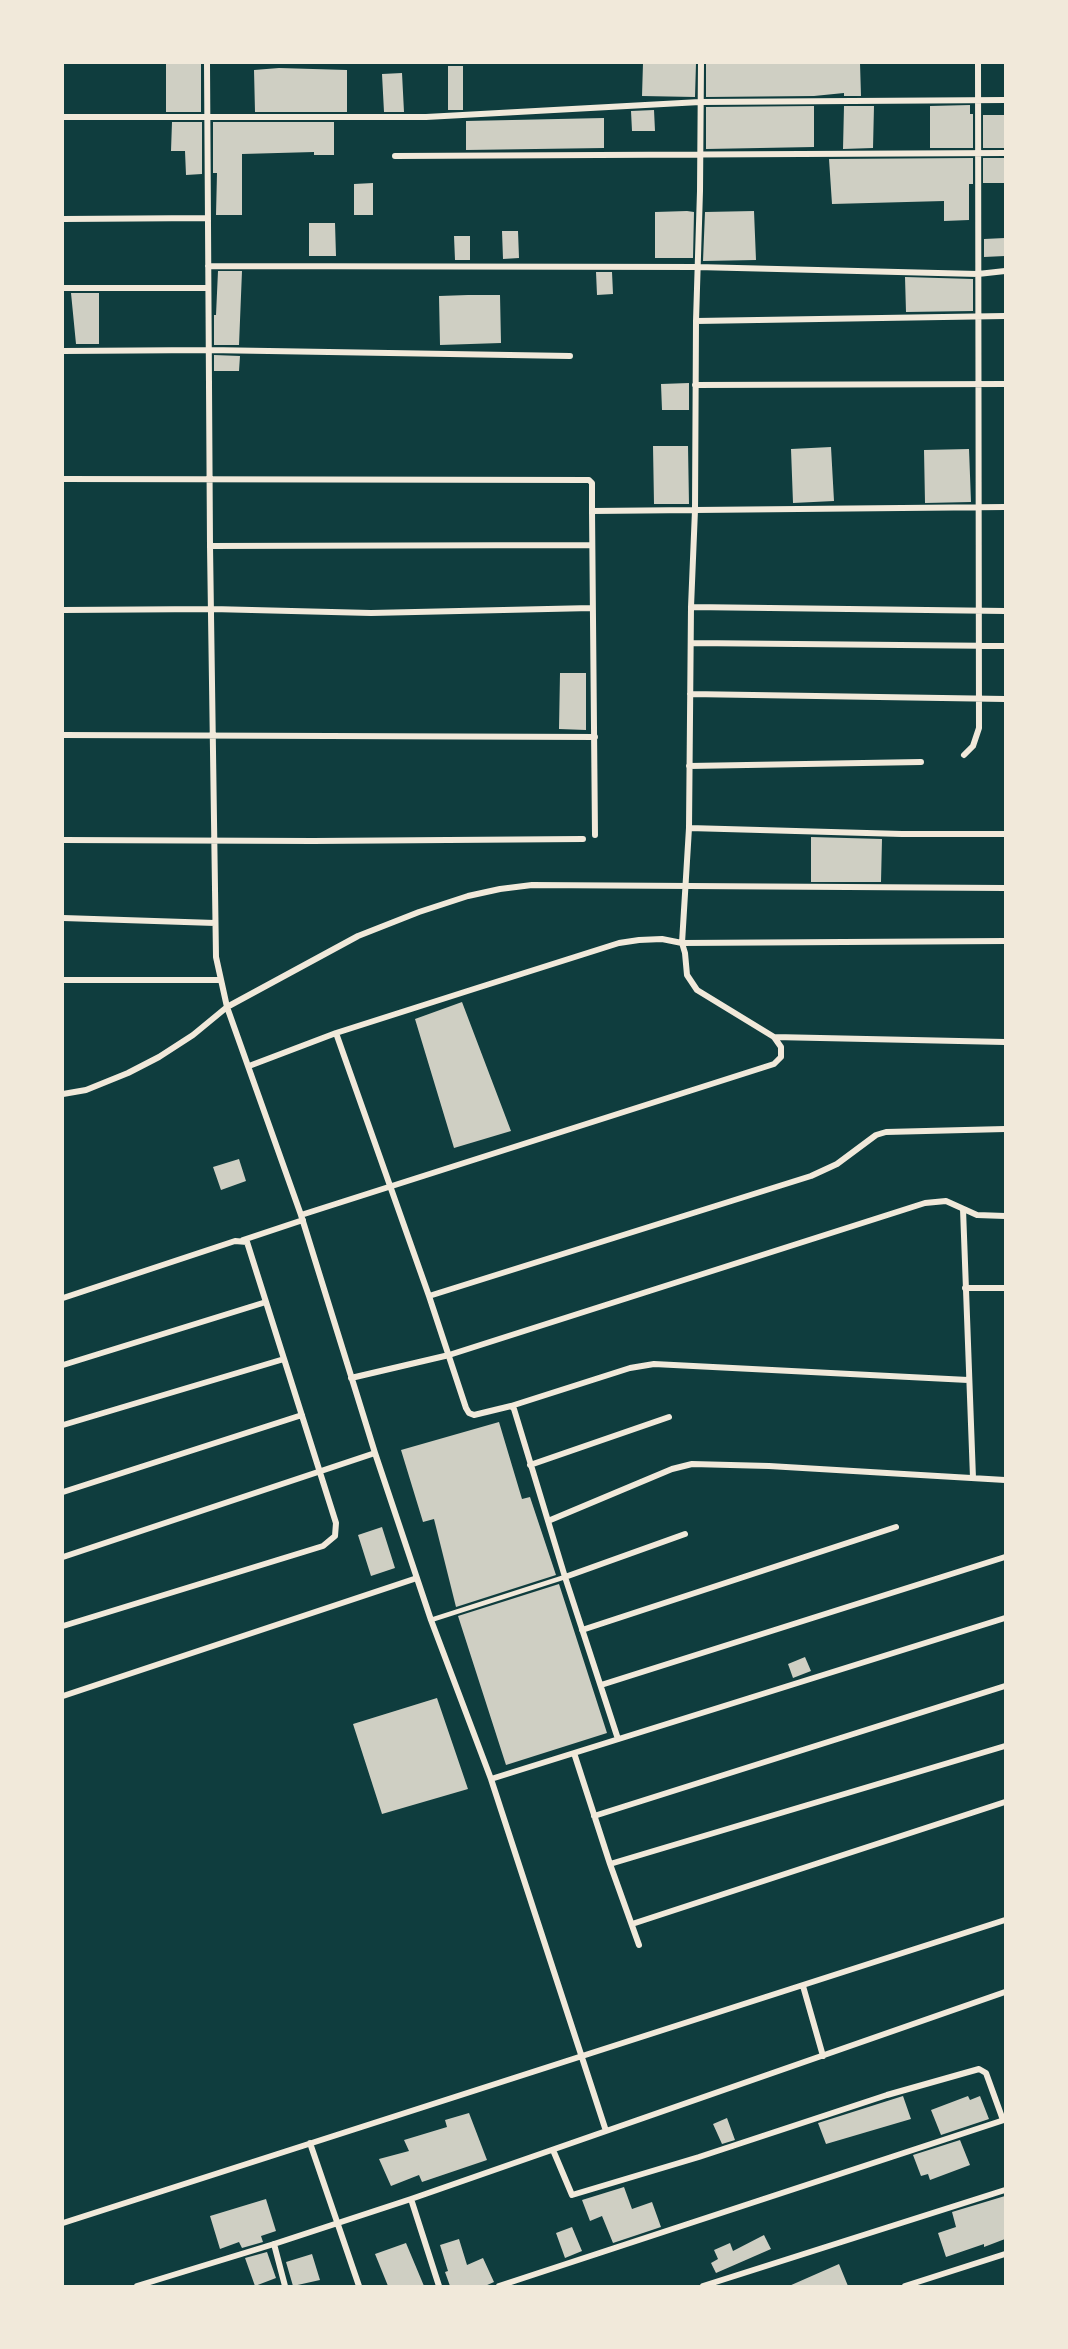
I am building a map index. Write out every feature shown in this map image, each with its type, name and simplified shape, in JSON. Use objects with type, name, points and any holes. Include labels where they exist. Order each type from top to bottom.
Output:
[{"type":"street","points":[[207,63],[207,288],[216,957],[227,1007],[302,1217],[375,1453],[431,1620],[491,1779],[606,2131]]},
{"type":"street","points":[[63,1298],[243,1240],[302,1217],[392,1187],[774,1064],[781,1057],[781,1047],[774,1037],[697,990],[687,975],[686,953],[682,943],[689,828],[701,63]]},
{"type":"street","points":[[964,755],[973,746],[979,728],[978,63]]},
{"type":"street","points":[[63,117],[426,117],[699,102],[1005,100]]},
{"type":"street","points":[[395,156],[1005,153]]},
{"type":"street","points":[[63,219],[208,218]]},
{"type":"street","points":[[208,266],[697,267],[978,274],[1005,272]]},
{"type":"street","points":[[63,288],[207,288]]},
{"type":"street","points":[[696,321],[1005,316]]},
{"type":"street","points":[[63,351],[208,350],[570,356]]},
{"type":"street","points":[[695,385],[1005,384]]},
{"type":"street","points":[[63,479],[584,478],[589,480],[592,483],[595,835]]},
{"type":"street","points":[[592,511],[1005,507]]},
{"type":"street","points":[[210,546],[592,545]]},
{"type":"street","points":[[692,607],[1005,611]]},
{"type":"street","points":[[63,609],[212,609],[371,613],[592,608]]},
{"type":"street","points":[[691,643],[1005,646]]},
{"type":"street","points":[[690,694],[1005,699]]},
{"type":"street","points":[[63,735],[595,737]]},
{"type":"street","points":[[690,766],[921,762]]},
{"type":"street","points":[[689,828],[902,834],[1005,834]]},
{"type":"street","points":[[63,840],[583,839]]},
{"type":"street","points":[[63,1094],[86,1090],[128,1074],[193,1035],[227,1007],[358,936],[468,896],[532,885],[1005,888]]},
{"type":"street","points":[[63,918],[214,923]]},
{"type":"street","points":[[249,1066],[336,1033],[619,943],[662,939],[682,943],[1005,941]]},
{"type":"street","points":[[63,980],[221,980]]},
{"type":"street","points":[[336,1033],[392,1187],[469,1413],[480,1414],[511,1406],[630,1368],[654,1364],[968,1380]]},
{"type":"street","points":[[774,1037],[1005,1042]]},
{"type":"street","points":[[429,1296],[812,1176],[837,1164],[876,1135],[886,1132],[1005,1129]]},
{"type":"street","points":[[351,1378],[449,1355],[925,1203],[946,1201],[977,1215],[1005,1216]]},
{"type":"street","points":[[963,1209],[973,1478]]},
{"type":"street","points":[[63,1626],[323,1546],[335,1536],[336,1523],[250,1248],[243,1240]]},
{"type":"street","points":[[965,1288],[1005,1288]]},
{"type":"street","points":[[63,1365],[266,1302]]},
{"type":"street","points":[[63,1425],[284,1359]]},
{"type":"street","points":[[511,1406],[516,1415],[565,1577],[618,1739]]},
{"type":"street","points":[[63,1492],[302,1415]]},
{"type":"street","points":[[531,1465],[669,1417]]},
{"type":"street","points":[[63,1557],[375,1453]]},
{"type":"street","points":[[548,1521],[672,1469],[692,1464],[769,1466],[1005,1480]]},
{"type":"street","points":[[582,1630],[896,1527]]},
{"type":"street","points":[[565,1577],[685,1534]]},
{"type":"street","points":[[601,1685],[1005,1557]]},
{"type":"street","points":[[63,1696],[417,1578]]},
{"type":"street","points":[[491,1779],[1005,1618]]},
{"type":"street","points":[[594,1816],[1005,1686]]},
{"type":"street","points":[[610,1864],[1005,1746]]},
{"type":"street","points":[[574,1753],[639,1945]]},
{"type":"street","points":[[632,1924],[1005,1802]]},
{"type":"street","points":[[63,2223],[1005,1920]]},
{"type":"street","points":[[803,1986],[824,2056]]},
{"type":"street","points":[[137,2286],[411,2199],[1005,1992]]},
{"type":"street","points":[[499,2286],[1004,2120],[986,2073],[979,2069],[887,2095],[699,2157],[572,2195],[553,2150]]},
{"type":"street","points":[[310,2143],[359,2286]]},
{"type":"street","points":[[703,2286],[1005,2190]]},
{"type":"street","points":[[411,2199],[439,2286]]},
{"type":"street","points":[[274,2244],[285,2286]]},
{"type":"street","points":[[905,2286],[1005,2254]]},
{"type":"lane","points":[[431,1620],[565,1577]]},
{"type":"building","points":[[166,63],[201,63],[201,112],[166,112]]},
{"type":"building","points":[[643,63],[696,63],[695,97],[642,96]]},
{"type":"building","points":[[706,63],[860,63],[861,96],[844,96],[844,93],[814,96],[706,97]]},
{"type":"building","points":[[448,66],[463,66],[463,110],[448,110]]},
{"type":"building","points":[[279,68],[347,70],[347,112],[255,112],[254,70]]},
{"type":"building","points":[[402,73],[404,112],[384,112],[382,74]]},
{"type":"building","points":[[970,105],[970,114],[973,114],[973,148],[930,148],[930,106]]},
{"type":"building","points":[[814,106],[814,147],[706,149],[706,107]]},
{"type":"building","points":[[844,106],[874,106],[873,148],[843,149]]},
{"type":"building","points":[[654,110],[655,131],[632,131],[631,111]]},
{"type":"building","points":[[983,115],[1005,115],[1005,148],[983,148]]},
{"type":"building","points":[[604,118],[604,148],[466,150],[466,121]]},
{"type":"building","points":[[172,122],[202,122],[202,174],[186,175],[185,151],[171,151]]},
{"type":"building","points":[[213,122],[334,122],[334,155],[314,155],[314,152],[242,154],[242,215],[216,215],[217,173],[213,173]]},
{"type":"building","points":[[973,158],[973,184],[969,184],[969,220],[944,221],[944,201],[832,204],[829,159]]},
{"type":"building","points":[[983,158],[1005,158],[1005,183],[983,183]]},
{"type":"building","points":[[373,183],[373,215],[354,215],[354,184]]},
{"type":"building","points":[[754,211],[756,260],[703,261],[705,212]]},
{"type":"building","points":[[655,212],[694,212],[693,258],[655,258]]},
{"type":"building","points":[[309,223],[335,223],[336,256],[309,256]]},
{"type":"building","points":[[502,231],[518,231],[519,258],[503,259]]},
{"type":"building","points":[[454,236],[470,236],[470,260],[455,260]]},
{"type":"building","points":[[1005,238],[1005,256],[984,257],[984,239]]},
{"type":"building","points":[[218,271],[242,271],[239,345],[214,345]]},
{"type":"building","points":[[596,272],[612,272],[613,294],[597,295]]},
{"type":"building","points":[[905,277],[973,279],[973,311],[906,312]]},
{"type":"building","points":[[71,293],[99,293],[99,344],[76,344]]},
{"type":"building","points":[[500,295],[501,343],[440,345],[439,296]]},
{"type":"building","points":[[214,355],[240,356],[239,371],[214,371]]},
{"type":"building","points":[[689,383],[689,410],[662,410],[661,384]]},
{"type":"building","points":[[653,446],[688,446],[689,504],[654,504]]},
{"type":"building","points":[[831,447],[834,501],[793,503],[791,449]]},
{"type":"building","points":[[969,449],[971,502],[925,503],[924,450]]},
{"type":"building","points":[[560,673],[586,673],[586,730],[559,729]]},
{"type":"building","points":[[811,837],[882,839],[881,882],[811,882]]},
{"type":"building","points":[[462,1002],[511,1131],[454,1148],[415,1019]]},
{"type":"building","points":[[239,1159],[246,1181],[221,1190],[213,1167]]},
{"type":"building","points":[[499,1422],[522,1499],[530,1497],[556,1575],[456,1607],[434,1519],[423,1522],[401,1450]]},
{"type":"building","points":[[382,1527],[395,1568],[371,1576],[358,1535]]},
{"type":"building","points":[[559,1584],[607,1733],[506,1765],[458,1616]]},
{"type":"building","points":[[805,1657],[811,1671],[793,1678],[788,1664]]},
{"type":"building","points":[[437,1698],[468,1789],[382,1814],[353,1724]]},
{"type":"building","points":[[903,2096],[911,2119],[826,2144],[818,2123]]},
{"type":"building","points":[[968,2096],[970,2100],[980,2096],[989,2119],[941,2135],[931,2110]]},
{"type":"building","points":[[469,2113],[487,2160],[422,2182],[419,2175],[391,2186],[379,2159],[409,2151],[404,2140],[447,2127],[445,2120]]},
{"type":"building","points":[[727,2118],[735,2140],[722,2144],[713,2124]]},
{"type":"building","points":[[960,2140],[970,2165],[930,2180],[928,2174],[921,2176],[913,2155]]},
{"type":"building","points":[[624,2187],[632,2209],[652,2202],[661,2227],[613,2243],[602,2216],[590,2221],[582,2200]]},
{"type":"building","points":[[1005,2196],[1005,2239],[946,2257],[938,2233],[956,2227],[952,2212]]},
{"type":"building","points":[[266,2199],[276,2231],[261,2236],[263,2242],[242,2248],[239,2242],[220,2249],[210,2216]]},
{"type":"building","points":[[572,2227],[582,2251],[565,2258],[556,2233]]},
{"type":"building","points":[[764,2235],[771,2249],[716,2273],[711,2263],[718,2259],[714,2250],[730,2243],[733,2251]]},
{"type":"building","points":[[459,2239],[467,2265],[483,2258],[494,2282],[485,2286],[450,2286],[440,2245]]},
{"type":"building","points":[[406,2243],[424,2286],[388,2286],[375,2254]]},
{"type":"building","points":[[267,2252],[276,2278],[255,2286],[245,2258]]},
{"type":"building","points":[[312,2254],[320,2280],[293,2286],[286,2262]]},
{"type":"building","points":[[839,2264],[848,2286],[789,2286]]}]
